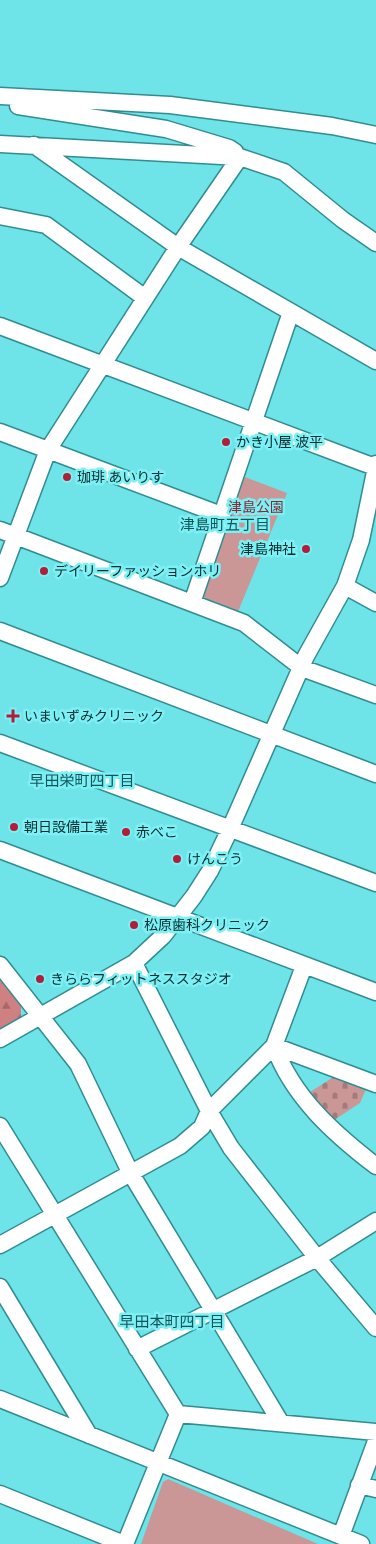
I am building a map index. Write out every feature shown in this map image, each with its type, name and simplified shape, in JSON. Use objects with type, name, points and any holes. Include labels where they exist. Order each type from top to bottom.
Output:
[{"type":"street","points":[[0,96],[170,105],[332,126],[376,135]]},
{"type":"street","points":[[0,96],[14,106],[166,129],[229,148],[240,157]]},
{"type":"street","points":[[0,144],[240,157],[284,172],[343,220],[376,243]]},
{"type":"street","points":[[34,145],[178,247],[376,362]]},
{"type":"street","points":[[0,578],[48,450],[178,247],[240,157]]},
{"type":"street","points":[[0,216],[46,225],[145,298]]},
{"type":"street","points":[[192,602],[252,421],[291,312]]},
{"type":"street","points":[[0,326],[376,466],[361,540],[345,586],[302,668],[210,871],[178,918],[150,950],[134,963],[0,1039]]},
{"type":"street","points":[[0,432],[221,515]]},
{"type":"street","points":[[0,530],[244,623],[302,668],[376,696]]},
{"type":"street","points":[[345,586],[376,603]]},
{"type":"street","points":[[0,631],[376,774]]},
{"type":"street","points":[[0,743],[376,883]]},
{"type":"street","points":[[0,850],[376,992]]},
{"type":"street","points":[[134,963],[209,1111],[232,1148],[317,1258],[376,1328]]},
{"type":"street","points":[[0,965],[78,1064],[130,1172],[281,1423]]},
{"type":"street","points":[[0,1246],[54,1214],[180,1146],[202,1128],[209,1111],[274,1046],[304,966]]},
{"type":"street","points":[[274,1046],[376,1084]]},
{"type":"street","points":[[274,1046],[281,1065],[309,1106],[328,1126],[376,1166]]},
{"type":"street","points":[[0,1126],[178,1414]]},
{"type":"street","points":[[138,1349],[317,1258],[376,1221]]},
{"type":"street","points":[[0,1287],[89,1435]]},
{"type":"street","points":[[0,1399],[360,1544]]},
{"type":"street","points":[[178,1414],[376,1432]]},
{"type":"street","points":[[0,1494],[124,1544],[178,1414]]},
{"type":"street","points":[[341,1536],[376,1441]]},
{"type":"street","points":[[359,1485],[376,1489]]},
{"type":"green space","name":"津島公園","points":[[242,476],[287,493],[237,614],[202,600],[200,596]]},
{"type":"green space","points":[[0,970],[21,1006],[21,1018],[0,1030]]},
{"type":"green space","points":[[335,1076],[366,1089],[360,1103],[331,1122],[307,1094]]},
{"type":"green space","points":[[168,1479],[318,1544],[141,1544],[163,1482]]},
{"type":"place","name":"かき小屋 波平","points":[[226,442]]},
{"type":"place","name":"珈琲 あいりす","points":[[67,477]]},
{"type":"place","name":"津島神社","points":[[306,549]]},
{"type":"place","name":"デイリーファッションホリ","points":[[44,571]]},
{"type":"place","name":"いまいずみクリニック","points":[[13,716]]},
{"type":"place","name":"朝日設備工業","points":[[14,827]]},
{"type":"place","name":"赤べこ","points":[[126,832]]},
{"type":"place","name":"けんこう","points":[[177,859]]},
{"type":"place","name":"松原歯科クリニック","points":[[134,925]]},
{"type":"place","name":"きららフィットネススタジオ","points":[[40,979]]},
{"type":"district","name":"津島町五丁目","points":[[225,525]]},
{"type":"district","name":"早田栄町四丁目","points":[[82,781]]},
{"type":"district","name":"早田本町四丁目","points":[[172,1322]]}]
